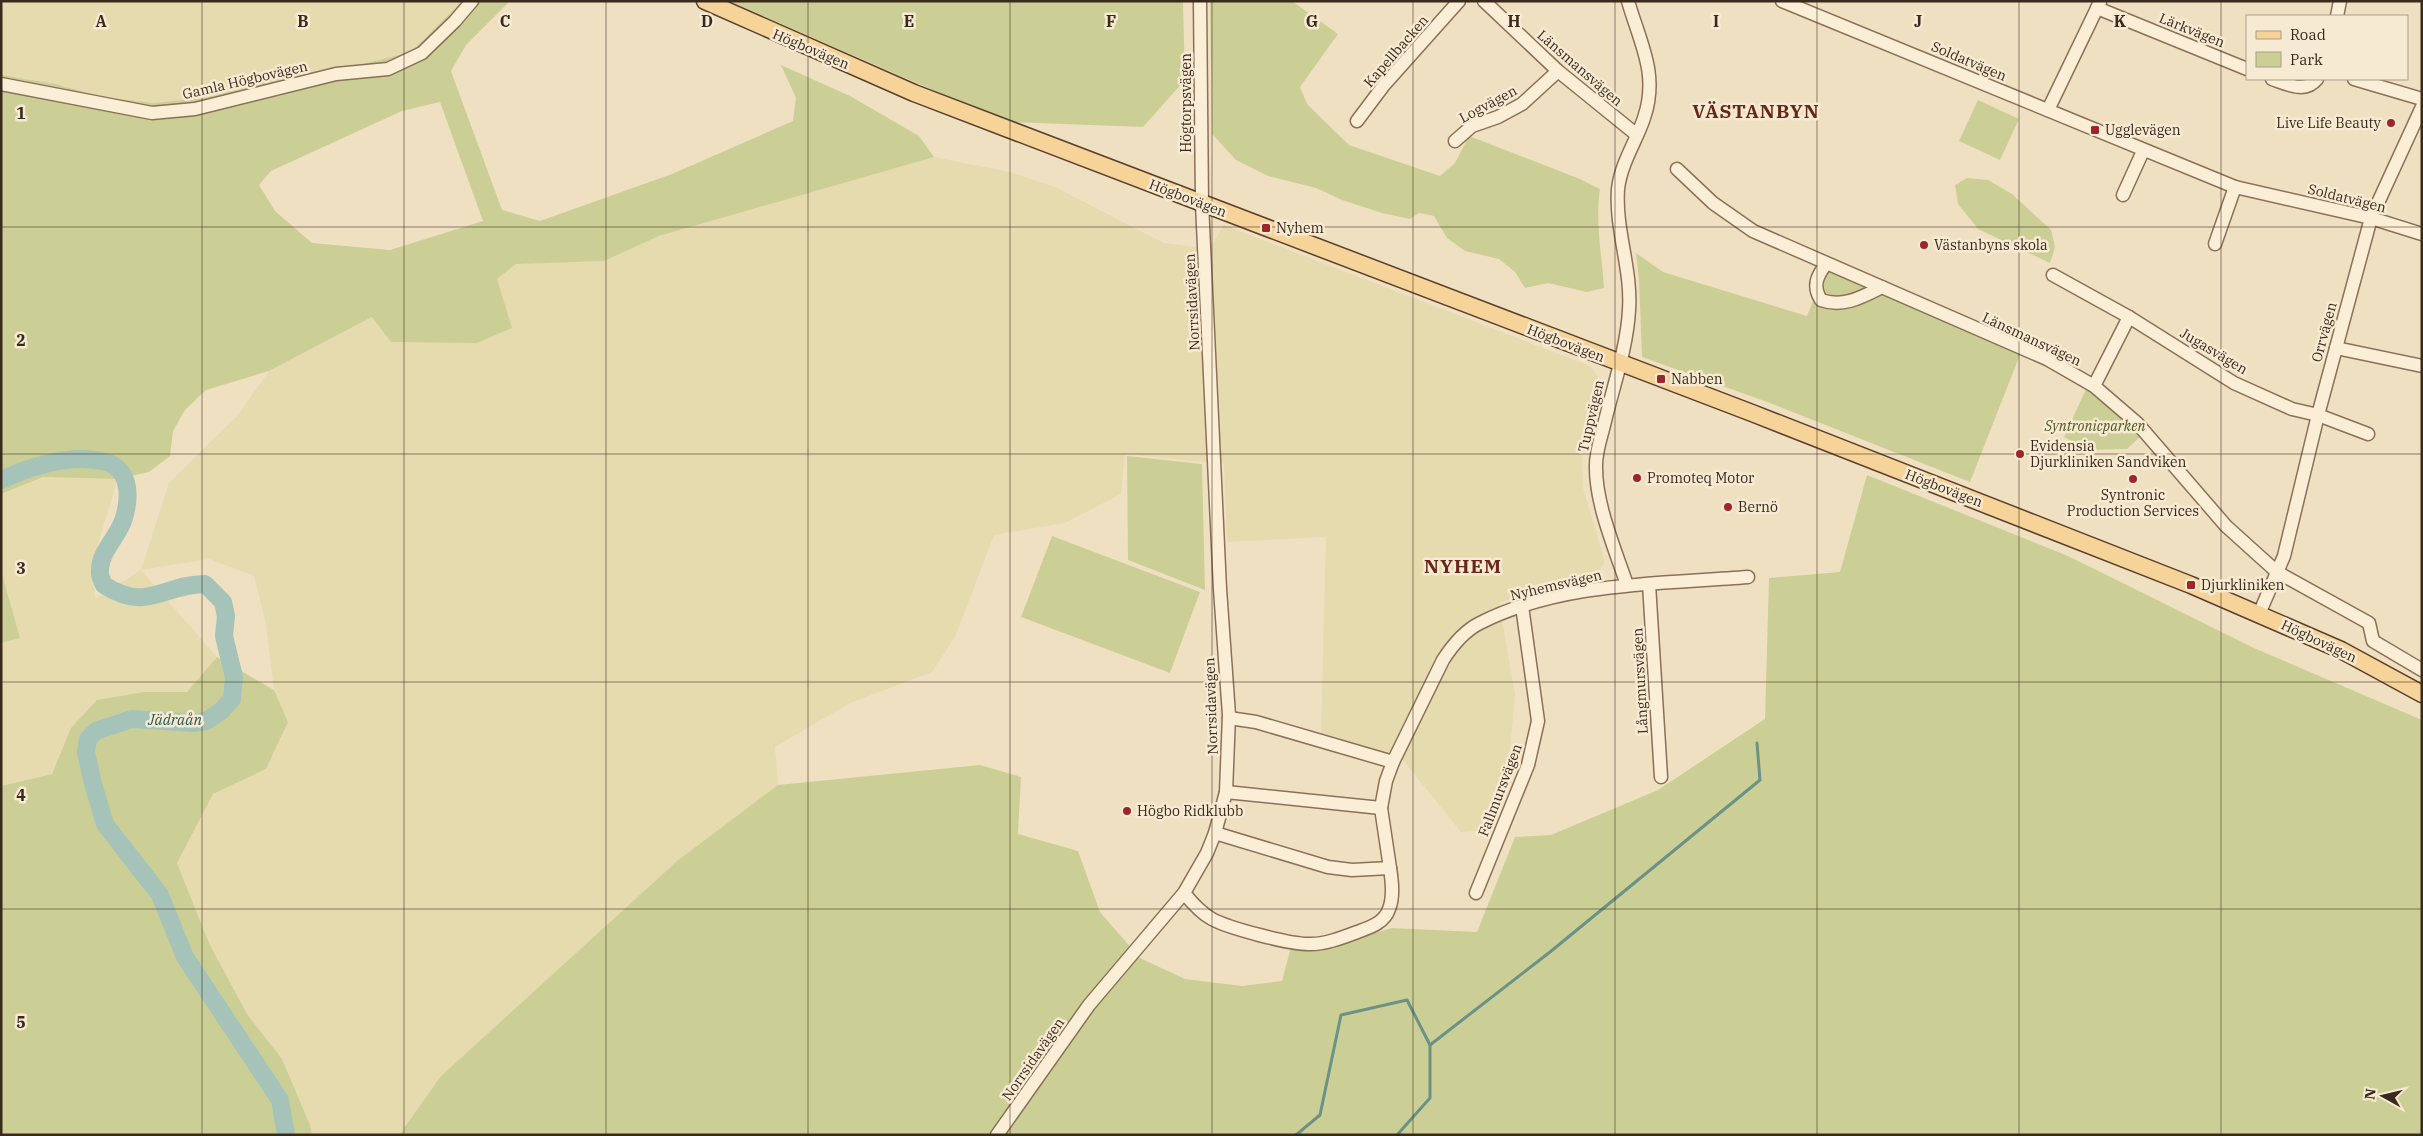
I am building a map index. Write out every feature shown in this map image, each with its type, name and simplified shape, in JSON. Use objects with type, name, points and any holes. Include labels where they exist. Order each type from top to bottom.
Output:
[{"type":"main road","name":"Högbovägen","points":[[705,1],[914,93],[1619,364],[1770,420],[2259,614],[2341,650],[2422,694]]},
{"type":"street","name":"Gamla Högbovägen","points":[[1,84],[152,113],[195,109],[336,74],[388,69],[422,53],[455,22],[472,1]]},
{"type":"street","name":"Högtorpsvägen","points":[[1200,1],[1202,204]]},
{"type":"street","name":"Kapellbacken","points":[[1357,121],[1384,85],[1459,1]]},
{"type":"street","name":"Länsmansvägen","points":[[1484,1],[1558,71],[1637,136]]},
{"type":"street","name":"Tuppvägen","points":[[1627,585],[1596,478],[1599,444],[1625,338],[1630,294],[1618,206],[1618,188],[1624,166],[1648,105],[1651,80],[1647,56],[1628,1]]},
{"type":"street","name":"Soldatvägen","points":[[1782,1],[2143,151],[2235,187],[2371,218],[2422,234]]},
{"type":"street","points":[[2336,15],[2340,1]]},
{"type":"street","points":[[2048,110],[2099,5]]},
{"type":"street","name":"Lärkvägen","points":[[2099,5],[2246,69]]},
{"type":"street","name":"Logvägen","points":[[1455,141],[1472,126],[1498,117],[1522,104],[1558,71]]},
{"type":"street","points":[[2275,80],[2297,87],[2305,87],[2316,80]]},
{"type":"street","points":[[2357,80],[2422,99]]},
{"type":"street","name":"Orrvägen","points":[[2259,614],[2284,556],[2292,528],[2318,415],[2371,218],[2422,107]]},
{"type":"street","points":[[2123,195],[2143,151]]},
{"type":"street","name":"Länsmansvägen","points":[[1677,169],[1713,203],[1754,231],[2047,359],[2094,386],[2137,422],[2226,526],[2277,572]]},
{"type":"street","points":[[2215,244],[2235,187]]},
{"type":"street","name":"Norrsidavägen","points":[[997,1135],[1089,1005],[1184,893],[1207,853],[1215,833],[1226,792],[1229,718],[1220,590],[1202,204]]},
{"type":"street","points":[[1826,264],[1819,274],[1815,285],[1821,300],[1832,304],[1847,302],[1882,288]]},
{"type":"street","name":"Jugasvägen","points":[[2053,275],[2129,317],[2234,383],[2292,409],[2318,415],[2368,434]]},
{"type":"street","points":[[2094,386],[2129,317]]},
{"type":"street","points":[[2336,348],[2422,366]]},
{"type":"street","points":[[2277,572],[2370,623],[2373,641],[2422,670]]},
{"type":"street","name":"Nyhemsvägen","points":[[1390,868],[1389,849],[1381,808],[1386,781],[1393,762],[1452,645],[1479,623],[1522,606],[1576,593],[1627,585],[1748,577]]},
{"type":"street","name":"Långmursvägen","points":[[1649,584],[1662,777]]},
{"type":"street","name":"Fallmursvägen","points":[[1476,893],[1528,765],[1538,722],[1522,606]]},
{"type":"street","points":[[1229,718],[1256,722],[1393,762]]},
{"type":"street","points":[[1226,792],[1381,808]]},
{"type":"street","points":[[1184,893],[1206,915],[1222,923],[1295,942],[1317,944],[1354,933],[1380,922],[1389,910],[1391,901],[1390,868],[1352,870],[1328,867],[1215,833]]},
{"type":"shaded area","points":[[1,1],[462,1],[411,52],[358,65],[289,76],[205,98],[153,103],[101,97],[56,84],[1,75]]},
{"type":"shaded area","points":[[934,157],[1010,172],[1055,187],[1164,243],[1209,249],[1224,225],[1590,366],[1598,377],[1582,453],[1583,488],[1605,562],[1596,577],[1499,602],[1515,694],[1510,750],[1486,830],[1461,832],[1402,759],[1321,734],[1326,537],[1227,542],[1224,464],[1125,454],[1121,494],[1065,523],[994,535],[955,637],[932,672],[848,704],[775,747],[778,785],[677,861],[441,1076],[399,1135],[312,1135],[310,1125],[282,1059],[247,1014],[209,943],[177,863],[213,794],[266,769],[288,722],[274,690],[266,624],[254,576],[209,559],[141,570],[169,483],[238,415],[269,371],[373,317],[497,279],[516,263],[604,261],[659,236]]},
{"type":"shaded area","points":[[43,477],[118,479],[93,560],[95,599],[141,570],[217,657],[187,692],[144,692],[71,728],[52,774],[1,786],[1,643],[20,638],[1,570],[1,494]]},
{"type":"green space","points":[[462,1],[510,1],[466,45],[451,71],[502,210],[540,221],[672,174],[793,121],[796,98],[781,65],[850,96],[919,136],[934,157],[659,236],[604,261],[516,264],[497,279],[512,328],[477,343],[391,342],[372,317],[269,371],[206,390],[185,410],[173,431],[170,456],[149,472],[118,479],[43,477],[1,494],[1,75],[56,84],[101,97],[153,103],[205,98],[289,76],[358,65],[411,52]],"holes":[[[440,102],[483,221],[390,250],[312,243],[275,211],[259,185],[271,171],[402,111]]]},
{"type":"green space","points":[[729,1],[1183,1],[1185,80],[1143,127],[1006,122]]},
{"type":"green space","points":[[1210,1],[1292,1],[1338,34],[1300,87],[1307,104],[1349,145],[1440,176],[1455,163],[1469,136],[1580,179],[1600,189],[1599,226],[1604,288],[1587,292],[1548,283],[1525,288],[1515,272],[1499,259],[1465,251],[1447,238],[1434,216],[1419,213],[1410,219],[1382,213],[1342,200],[1316,188],[1268,176],[1236,160],[1212,134]]},
{"type":"green space","points":[[1978,100],[2019,119],[2000,160],[1959,141]]},
{"type":"green space","points":[[1967,178],[1988,180],[2012,194],[2051,230],[2055,247],[2050,263],[1978,229],[1958,204],[1955,185]]},
{"type":"green space","points":[[1636,253],[1663,272],[1807,316],[1829,260],[1920,301],[2025,342],[1970,482],[1770,403],[1642,357]]},
{"type":"green space","name":"Syntronicparken","points":[[2087,387],[2142,435],[2127,449],[2087,450],[2064,437]]},
{"type":"green space","points":[[1127,456],[1202,464],[1205,590],[1128,560]]},
{"type":"green space","points":[[1867,475],[2068,556],[2254,648],[2422,720],[2422,1135],[399,1135],[441,1076],[677,861],[778,785],[980,765],[1021,777],[1018,834],[1078,851],[1100,912],[1140,958],[1185,979],[1242,986],[1282,981],[1291,947],[1314,950],[1392,928],[1477,932],[1515,837],[1551,835],[1658,790],[1765,719],[1769,578],[1840,572]]},
{"type":"green space","points":[[1052,536],[1200,592],[1170,673],[1021,617]]},
{"type":"green space","points":[[1,570],[20,638],[1,643]]},
{"type":"green space","points":[[217,657],[274,690],[288,722],[266,769],[213,794],[177,863],[209,943],[247,1014],[282,1059],[310,1125],[312,1135],[1,1135],[1,786],[52,774],[71,728],[97,700],[144,692],[187,692]]},
{"type":"waterway","name":"Jädraån","points":[[1,480],[25,470],[63,460],[88,459],[111,464],[123,475],[126,482],[127,500],[122,525],[106,550],[101,563],[100,574],[104,585],[132,597],[144,597],[191,585],[205,584],[223,602],[226,616],[224,636],[234,677],[232,699],[221,711],[206,721],[194,723],[132,719],[96,731],[88,739],[86,752],[105,824],[160,895],[185,957],[280,1100],[286,1135]]},
{"type":"waterway","points":[[1397,1135],[1430,1098],[1430,1045],[1550,952],[1760,780],[1757,743]]},
{"type":"waterway","points":[[1296,1135],[1320,1115],[1341,1015],[1407,1000],[1430,1045]]},
{"type":"place","name":"Live Life Beauty","points":[[2391,123]]},
{"type":"place","name":"Ugglevägen","points":[[2095,130]]},
{"type":"place","name":"Nyhem","points":[[1266,228]]},
{"type":"place","name":"Västanbyns skola","points":[[1924,245]]},
{"type":"place","name":"Nabben","points":[[1661,379]]},
{"type":"place","name":"Evidensia Djurkliniken Sandviken","points":[[2020,454]]},
{"type":"place","name":"Promoteq Motor","points":[[1637,478]]},
{"type":"place","name":"Syntronic Production Services","points":[[2133,479]]},
{"type":"place","name":"Bernö","points":[[1728,507]]},
{"type":"place","name":"Djurkliniken","points":[[2191,585]]},
{"type":"place","name":"Högbo Ridklubb","points":[[1127,811]]},
{"type":"district","name":"VÄSTANBYN","points":[[1756,111]]},
{"type":"district","name":"NYHEM","points":[[1463,566]]}]
